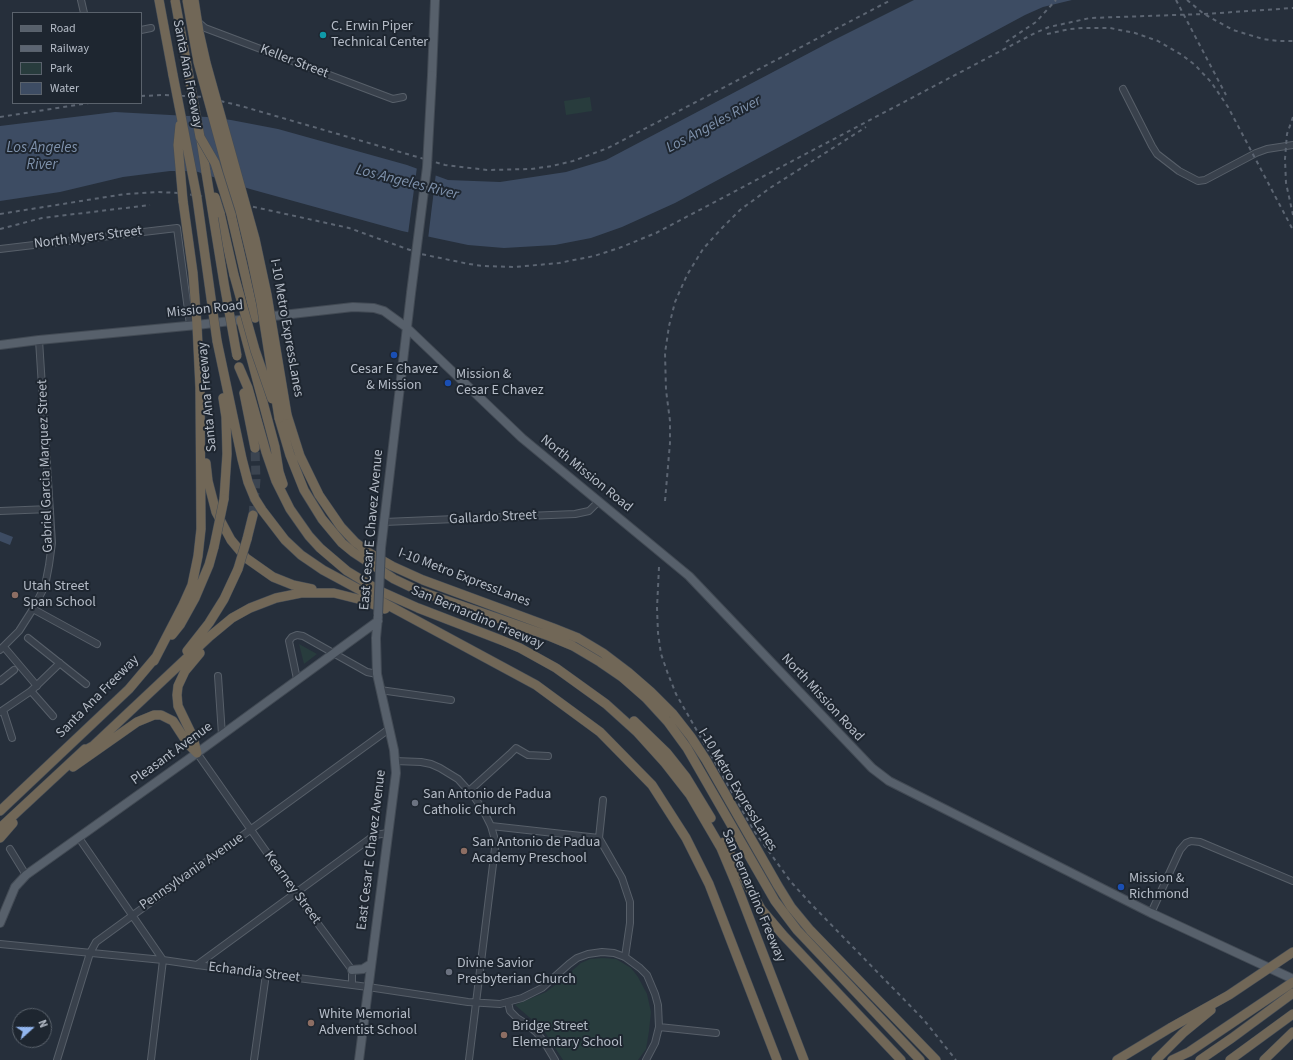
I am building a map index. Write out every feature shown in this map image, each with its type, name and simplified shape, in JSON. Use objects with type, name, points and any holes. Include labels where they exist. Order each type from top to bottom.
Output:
[{"type":"highway","name":"Santa Ana Freeway","points":[[0,811],[129,689],[154,661],[180,625],[195,598],[208,565],[214,547],[224,499],[227,454],[226,417],[216,354],[217,341],[197,198],[159,0]]},
{"type":"highway","name":"Santa Ana Freeway","points":[[175,0],[237,356],[255,448]]},
{"type":"highway","name":"I-10 Metro ExpressLanes","points":[[187,0],[198,62],[240,210],[252,260],[290,455],[304,490],[322,519],[342,543],[394,579],[419,591],[549,636],[573,646],[622,677],[646,698],[668,722],[687,748],[775,901],[797,930],[920,1060]]},
{"type":"highway","name":"I-10 Metro ExpressLanes","points":[[194,0],[206,63],[243,190],[267,295],[283,416],[319,495],[341,527],[355,542],[371,554],[392,566],[423,580],[578,638],[610,658],[651,692],[677,719],[706,760],[791,907],[810,930],[936,1060]]},
{"type":"highway","points":[[181,118],[178,145],[183,201],[193,273],[194,325],[208,481],[216,512],[231,540],[246,558],[273,577],[293,585],[362,600],[432,629]]},
{"type":"highway","points":[[200,137],[215,164],[231,214],[255,318]]},
{"type":"highway","points":[[206,172],[220,213],[234,275],[256,350],[283,416]]},
{"type":"highway","points":[[241,320],[275,447],[279,472],[300,524]]},
{"type":"highway","points":[[217,341],[248,482],[255,499],[273,526],[301,555],[323,570],[432,629]]},
{"type":"highway","name":"San Bernardino Freeway","points":[[239,367],[248,388],[266,452],[282,496],[300,524],[332,560],[362,581],[398,600],[514,645],[574,680],[612,709],[651,747],[677,778],[704,818],[730,867],[804,1060]]},
{"type":"highway","points":[[154,661],[192,585],[198,556],[201,529],[200,388]]},
{"type":"highway","name":"Santa Ana Freeway","points":[[0,828],[82,752],[102,730],[191,646],[209,623],[224,599],[238,569],[253,515]]},
{"type":"highway","points":[[82,752],[93,746],[209,637],[232,618],[250,608],[276,598],[301,593],[334,593]]},
{"type":"highway","points":[[196,753],[193,737],[178,706],[178,686],[190,663],[232,618]]},
{"type":"highway","name":"San Bernardino Freeway","points":[[432,629],[536,685],[600,732],[652,785],[686,838],[709,884],[778,1060]]},
{"type":"highway","points":[[574,680],[587,686],[614,703],[667,753],[686,777],[702,801],[762,908],[783,935],[901,1060]]},
{"type":"highway","points":[[61,771],[74,766],[137,722],[154,715],[161,715],[173,721],[188,744],[196,753]]},
{"type":"highway","points":[[0,802],[32,780]]},
{"type":"highway","points":[[0,838],[15,821],[25,806]]},
{"type":"highway","points":[[1117,1060],[1229,995],[1293,952]]},
{"type":"highway","points":[[1200,1060],[1288,993],[1293,982]]},
{"type":"highway","points":[[1172,1060],[1189,1052],[1288,993]]},
{"type":"highway","points":[[1156,1060],[1183,1033],[1229,995]]},
{"type":"highway","points":[[1230,1060],[1293,1014]]},
{"type":"highway","points":[[1264,1060],[1293,1032]]},
{"type":"main road","name":"East Cesar E Chavez Avenue","points":[[359,1060],[395,785],[395,761],[377,674],[381,548],[406,327],[427,167],[435,0]]},
{"type":"main road","name":"Mission Road","points":[[0,345],[353,307],[374,308],[384,311],[406,327]]},
{"type":"main road","name":"North Mission Road","points":[[406,327],[522,438],[689,576],[872,768],[889,781],[1151,913],[1293,979]]},
{"type":"main road","name":"Pleasant Avenue","points":[[0,923],[15,887],[26,875],[333,654],[378,618]]},
{"type":"main road","points":[[352,970],[363,969],[371,964]]},
{"type":"street","points":[[81,0],[84,12]]},
{"type":"street","name":"Keller Street","points":[[194,0],[193,12],[199,25],[205,28],[392,99],[404,97]]},
{"type":"street","points":[[142,30],[151,28]]},
{"type":"street","points":[[1123,89],[1157,154],[1179,171],[1198,181],[1205,180],[1256,153],[1268,149],[1293,145]]},
{"type":"street","name":"North Myers Street","points":[[0,249],[177,228],[194,325]]},
{"type":"street","name":"Gabriel Garcia Marquez Street","points":[[2,648],[19,631],[45,586],[52,543],[39,340]]},
{"type":"street","name":"Gallardo Street","points":[[384,522],[576,514],[589,511],[599,501]]},
{"type":"street","points":[[0,511],[50,509]]},
{"type":"street","points":[[33,609],[97,644]]},
{"type":"street","points":[[297,679],[289,641],[292,637],[297,635],[303,636],[367,672],[377,674]]},
{"type":"street","points":[[28,638],[86,684]]},
{"type":"street","points":[[2,648],[37,686]]},
{"type":"street","points":[[12,738],[2,711],[31,691],[60,663]]},
{"type":"street","points":[[0,681],[14,670]]},
{"type":"street","points":[[218,676],[222,735]]},
{"type":"street","points":[[380,690],[451,700]]},
{"type":"street","points":[[31,691],[53,716]]},
{"type":"street","name":"Pennsylvania Avenue","points":[[57,1060],[90,953],[96,942],[389,729]]},
{"type":"street","points":[[469,790],[516,748],[528,755],[548,756]]},
{"type":"street","name":"Kearney Street","points":[[196,753],[352,970]]},
{"type":"street","points":[[395,761],[431,764],[458,779],[469,790],[483,810],[491,826],[495,840],[469,1060]]},
{"type":"street","points":[[603,800],[599,838],[622,878],[630,902],[630,923],[625,956]]},
{"type":"street","points":[[491,826],[599,838]]},
{"type":"street","points":[[198,966],[375,835],[388,833]]},
{"type":"street","points":[[79,838],[164,960],[151,1060]]},
{"type":"street","points":[[1151,913],[1180,850],[1186,843],[1191,841],[1200,842],[1293,881]]},
{"type":"street","points":[[10,849],[26,875]]},
{"type":"street","name":"Echandia Street","points":[[0,944],[164,960],[198,966],[500,1004],[522,998],[542,988],[577,958],[588,954],[602,952],[614,953],[625,956],[640,968],[651,984],[655,994],[658,1005],[659,1027],[647,1060]]},
{"type":"street","points":[[352,970],[352,985]]},
{"type":"street","points":[[254,1060],[266,974]]},
{"type":"street","points":[[508,1002],[510,1011],[536,1033],[546,1045],[555,1060]]},
{"type":"street","points":[[659,1027],[716,1033]]},
{"type":"green space","points":[[590,97],[592,111],[566,115],[564,101]]},
{"type":"green space","points":[[299,644],[317,654],[304,664]]},
{"type":"green space","points":[[590,959],[616,959],[631,968],[638,977],[647,994],[651,1012],[646,1049],[638,1060],[563,1060],[543,1029],[515,1005],[546,992],[581,963]]},
{"type":"water","name":"Los Angeles River","points":[[914,0],[1072,0],[1043,7],[1025,15],[675,203],[622,227],[591,238],[555,245],[504,248],[468,245],[402,231],[250,189],[195,171],[170,171],[123,177],[60,192],[0,201],[0,126],[115,112],[207,117],[278,129],[407,165],[448,180],[500,182],[566,172],[606,160],[830,42]]},
{"type":"water","points":[[0,532],[13,537],[10,545],[0,541]]},
{"type":"pier","points":[[417,167],[436,173],[428,239],[408,234]]},
{"type":"tunnel","points":[[253,515],[256,480],[255,448]]},
{"type":"railway","points":[[142,96],[163,95],[204,97],[241,106],[445,165],[487,170],[531,169],[573,161],[608,148],[891,0]]},
{"type":"railway","points":[[1006,42],[1036,22],[1056,0]]},
{"type":"railway","points":[[1176,0],[1226,95]]},
{"type":"railway","points":[[1187,0],[1204,14],[1233,30],[1263,39],[1293,41]]},
{"type":"railway","points":[[0,214],[125,194],[158,192],[180,193],[218,199],[349,228],[421,254],[469,264],[515,267],[559,263],[594,256],[656,233],[1049,27],[1090,18],[1204,14],[1293,8]]},
{"type":"railway","points":[[1047,34],[1083,28],[1110,28],[1135,33],[1158,41],[1182,55],[1195,65],[1211,82],[1228,107],[1293,230]]},
{"type":"railway","points":[[0,117],[83,104]]},
{"type":"railway","points":[[1293,117],[1287,134],[1285,159],[1286,183],[1293,215]]},
{"type":"railway","points":[[665,501],[670,443],[670,421],[666,390],[665,353],[669,326],[675,302],[687,275],[703,249],[740,210],[770,188],[866,127]]},
{"type":"railway","points":[[0,229],[42,218],[150,205]]},
{"type":"railway","points":[[659,567],[657,608],[658,633],[661,654],[668,674],[676,694],[754,831],[791,882],[924,1020],[956,1060]]},
{"type":"place","name":"C. Erwin Piper Technical Center","points":[[323,35]]},
{"type":"place","name":"Cesar E Chavez & Mission","points":[[394,355]]},
{"type":"place","name":"Mission & Cesar E Chavez","points":[[448,383]]},
{"type":"place","name":"Utah Street Span School","points":[[15,595]]},
{"type":"place","name":"San Antonio de Padua Catholic Church","points":[[415,803]]},
{"type":"place","name":"San Antonio de Padua Academy Preschool","points":[[464,851]]},
{"type":"place","name":"Mission & Richmond","points":[[1121,887]]},
{"type":"place","name":"Divine Savior Presbyterian Church","points":[[449,972]]},
{"type":"place","name":"White Memorial Adventist School","points":[[311,1023]]},
{"type":"place","name":"Bridge Street Elementary School","points":[[504,1035]]}]
